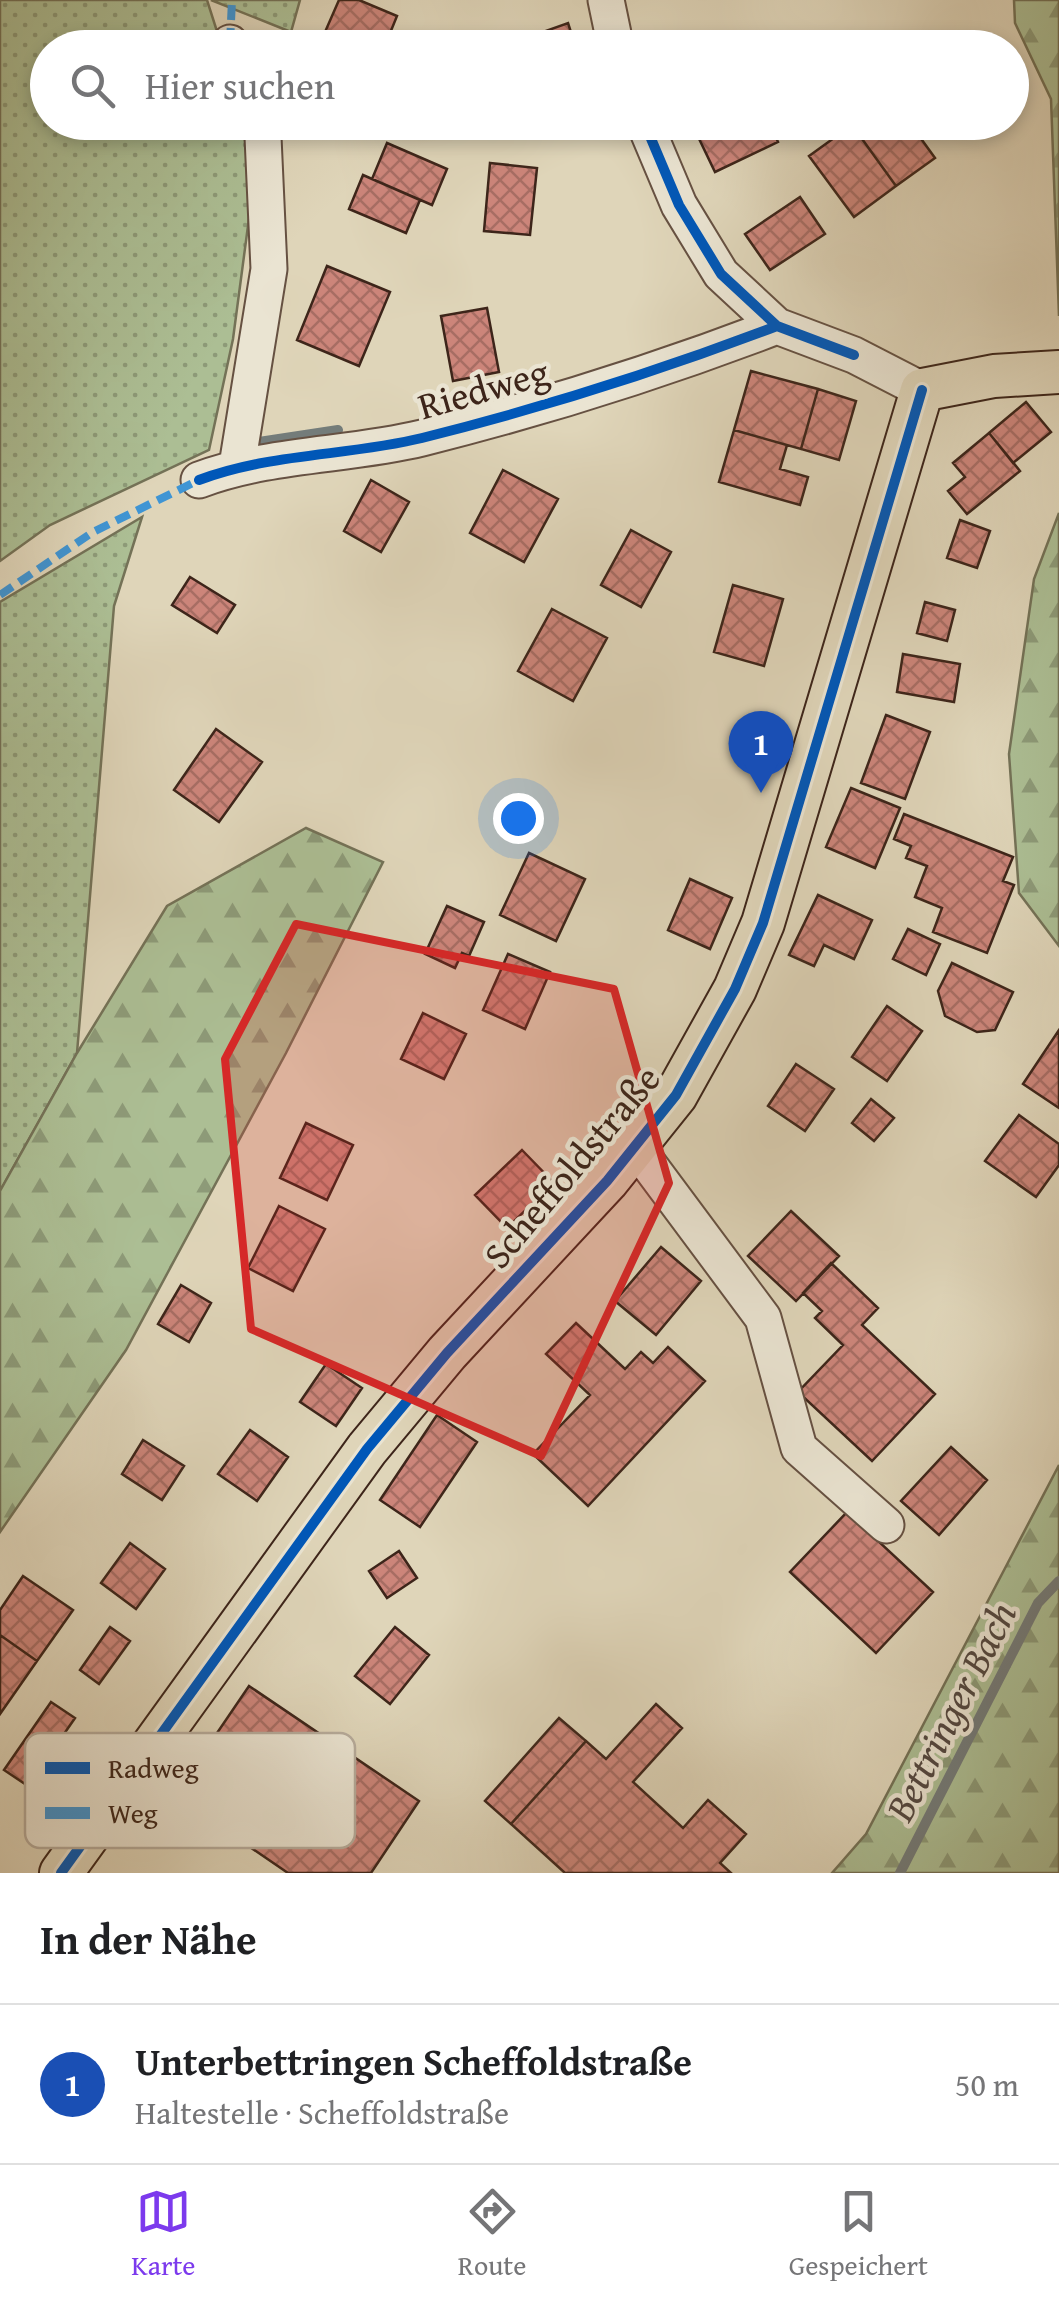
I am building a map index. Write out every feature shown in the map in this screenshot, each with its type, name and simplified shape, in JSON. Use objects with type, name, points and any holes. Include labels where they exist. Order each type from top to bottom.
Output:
[{"type":"main road","points":[[922,390],[994,376],[1059,372]]},
{"type":"main road","name":"Scheffoldstraße","points":[[162,1733],[367,1450],[447,1353],[607,1181],[676,1095],[735,989],[763,924],[922,390]]},
{"type":"main road","name":"Scheffoldstraße","points":[[61,1873],[79,1848]]},
{"type":"street","points":[[606,0],[612,30]]},
{"type":"street","points":[[238,466],[269,269],[263,140]]},
{"type":"street","points":[[652,140],[679,205],[721,274],[777,326],[854,356],[922,390]]},
{"type":"street","name":"Riedweg","points":[[199,480],[238,466],[419,438],[678,363],[777,326]]},
{"type":"street","points":[[634,1146],[764,1318],[799,1448],[886,1524]]},
{"type":"highlighted area","points":[[296,924],[614,989],[669,1183],[541,1456],[251,1329],[225,1059]]},
{"type":"green space","points":[[0,0],[207,0],[217,30],[30,30],[30,140],[247,140],[255,173],[233,339],[209,450],[50,525],[0,561]]},
{"type":"green space","points":[[211,0],[300,0],[292,30]]},
{"type":"green space","points":[[1014,0],[1059,0],[1059,316],[1051,99],[1029,53],[1029,30],[1018,30]]},
{"type":"green space","points":[[1059,513],[1059,946],[1019,893],[1009,754],[1034,579]]},
{"type":"green space","points":[[142,517],[114,606],[77,1053],[0,1191],[0,602]]},
{"type":"green space","points":[[306,828],[383,862],[286,1053],[126,1350],[0,1532],[0,1191],[77,1053],[167,906]]},
{"type":"green space","points":[[1059,1465],[1059,1873],[832,1873],[866,1834]]},
{"type":"building","points":[[339,0],[359,0],[397,16],[391,30],[326,30]]},
{"type":"building","points":[[568,23],[570,30],[548,30]]},
{"type":"building","points":[[700,140],[777,140],[778,142],[715,172]]},
{"type":"building","points":[[831,140],[863,140],[896,186],[854,217],[809,156]]},
{"type":"building","points":[[863,140],[922,140],[935,158],[896,186]]},
{"type":"building","points":[[387,143],[447,169],[432,205],[372,179]]},
{"type":"building","points":[[490,163],[537,168],[530,235],[484,231]]},
{"type":"building","points":[[363,175],[420,200],[406,233],[349,209]]},
{"type":"building","points":[[800,197],[825,234],[770,270],[745,234]]},
{"type":"building","points":[[327,266],[390,292],[359,366],[297,340]]},
{"type":"building","points":[[487,308],[499,372],[453,381],[441,316]]},
{"type":"building","points":[[751,371],[818,389],[801,449],[734,430]]},
{"type":"building","points":[[818,389],[856,401],[839,460],[801,449]]},
{"type":"building","points":[[1026,402],[1051,432],[1013,463],[989,433]]},
{"type":"building","points":[[734,430],[787,445],[780,469],[808,477],[800,505],[719,482]]},
{"type":"building","points":[[989,433],[1020,471],[967,514],[948,491],[965,477],[953,463]]},
{"type":"building","points":[[503,470],[558,499],[524,562],[470,533]]},
{"type":"building","points":[[371,480],[409,502],[381,552],[344,531]]},
{"type":"building","points":[[960,520],[990,531],[977,568],[947,558]]},
{"type":"building","points":[[631,530],[671,552],[641,607],[601,585]]},
{"type":"building","points":[[190,577],[235,605],[217,633],[172,605]]},
{"type":"building","points":[[733,585],[783,599],[764,666],[714,652]]},
{"type":"building","points":[[925,602],[955,610],[947,641],[917,633]]},
{"type":"building","points":[[552,609],[607,638],[573,701],[518,671]]},
{"type":"building","points":[[903,654],[960,664],[954,702],[897,692]]},
{"type":"building","points":[[886,715],[930,732],[905,799],[861,783]]},
{"type":"building","points":[[216,729],[262,762],[219,822],[174,790]]},
{"type":"building","points":[[851,788],[900,808],[875,868],[826,847]]},
{"type":"building","points":[[904,814],[1013,857],[1003,881],[1014,885],[987,953],[933,932],[942,908],[915,897],[927,866],[906,858],[911,846],[894,839]]},
{"type":"building","points":[[529,853],[585,879],[556,941],[500,915]]},
{"type":"building","points":[[690,879],[732,898],[710,949],[668,930]]},
{"type":"building","points":[[818,895],[872,920],[854,959],[824,945],[814,966],[789,955]]},
{"type":"building","points":[[447,906],[484,922],[469,956],[462,953],[455,968],[425,954]]},
{"type":"building","points":[[908,929],[940,944],[926,975],[893,959]]},
{"type":"building","points":[[508,954],[550,972],[525,1029],[483,1010]]},
{"type":"building","points":[[952,963],[1013,992],[995,1030],[977,1032],[945,1016],[938,991]]},
{"type":"building","points":[[887,1006],[922,1031],[887,1081],[852,1057]]},
{"type":"building","points":[[423,1013],[466,1034],[444,1079],[401,1059]]},
{"type":"building","points":[[1059,1030],[1059,1108],[1023,1084]]},
{"type":"building","points":[[796,1064],[834,1089],[805,1131],[768,1106]]},
{"type":"building","points":[[871,1099],[894,1118],[874,1141],[852,1123]]},
{"type":"building","points":[[1019,1115],[1059,1144],[1059,1165],[1036,1197],[985,1161]]},
{"type":"building","points":[[306,1123],[353,1145],[327,1200],[280,1178]]},
{"type":"building","points":[[522,1150],[554,1183],[507,1228],[475,1195]]},
{"type":"building","points":[[279,1206],[325,1229],[293,1291],[248,1268]]},
{"type":"building","points":[[791,1211],[839,1256],[796,1301],[748,1256]]},
{"type":"building","points":[[661,1247],[701,1281],[656,1335],[615,1301]]},
{"type":"building","points":[[831,1263],[878,1308],[862,1325],[935,1394],[872,1461],[798,1392],[843,1345],[815,1318],[822,1311],[803,1293]]},
{"type":"building","points":[[181,1285],[211,1303],[189,1342],[158,1324]]},
{"type":"building","points":[[576,1323],[625,1369],[641,1352],[653,1363],[668,1347],[705,1381],[588,1506],[533,1454],[590,1395],[546,1354]]},
{"type":"building","points":[[326,1364],[362,1388],[336,1426],[300,1402]]},
{"type":"building","points":[[437,1415],[477,1442],[420,1527],[380,1500]]},
{"type":"building","points":[[250,1430],[288,1457],[257,1501],[218,1474]]},
{"type":"building","points":[[143,1440],[184,1466],[162,1500],[122,1474]]},
{"type":"building","points":[[951,1447],[987,1480],[939,1535],[901,1501]]},
{"type":"building","points":[[847,1512],[933,1592],[876,1653],[790,1572]]},
{"type":"building","points":[[130,1543],[165,1569],[136,1609],[101,1583]]},
{"type":"building","points":[[399,1551],[417,1578],[387,1598],[369,1571]]},
{"type":"building","points":[[23,1576],[73,1610],[37,1661],[0,1635],[0,1610]]},
{"type":"building","points":[[110,1627],[130,1641],[99,1684],[80,1670]]},
{"type":"building","points":[[395,1627],[429,1655],[390,1704],[355,1676]]},
{"type":"building","points":[[0,1635],[37,1661],[0,1714]]},
{"type":"building","points":[[249,1686],[318,1733],[217,1733]]},
{"type":"building","points":[[51,1702],[75,1718],[65,1733],[30,1733]]},
{"type":"building","points":[[656,1704],[682,1728],[633,1782],[683,1828],[708,1800],[746,1834],[720,1863],[731,1873],[565,1873],[511,1824],[586,1741],[606,1759]]},
{"type":"building","points":[[559,1718],[586,1741],[511,1824],[485,1801]]},
{"type":"building","points":[[25,1740],[25,1784],[4,1770]]},
{"type":"building","points":[[355,1758],[419,1801],[371,1873],[288,1873],[251,1848],[355,1848]]},
{"type":"waterway","points":[[259,442],[338,430]]},
{"type":"waterway","name":"Bettringer Bach","points":[[900,1873],[1038,1603],[1059,1581]]},
{"type":"marked path","points":[[231,30],[232,0]]},
{"type":"marked path","points":[[0,595],[93,532],[199,480]]},
{"type":"cycle path","points":[[652,140],[679,205],[721,274],[777,326],[854,355]]},
{"type":"cycle path","points":[[199,480],[254,465],[422,438],[601,387],[777,326]]},
{"type":"cycle path","points":[[162,1733],[367,1449],[447,1353],[607,1181],[676,1095],[735,989],[763,923],[922,390]]},
{"type":"cycle path","points":[[61,1873],[79,1848]]},
{"type":"place","name":"Unterbettringen Scheffoldstraße","points":[[761,793]]}]
